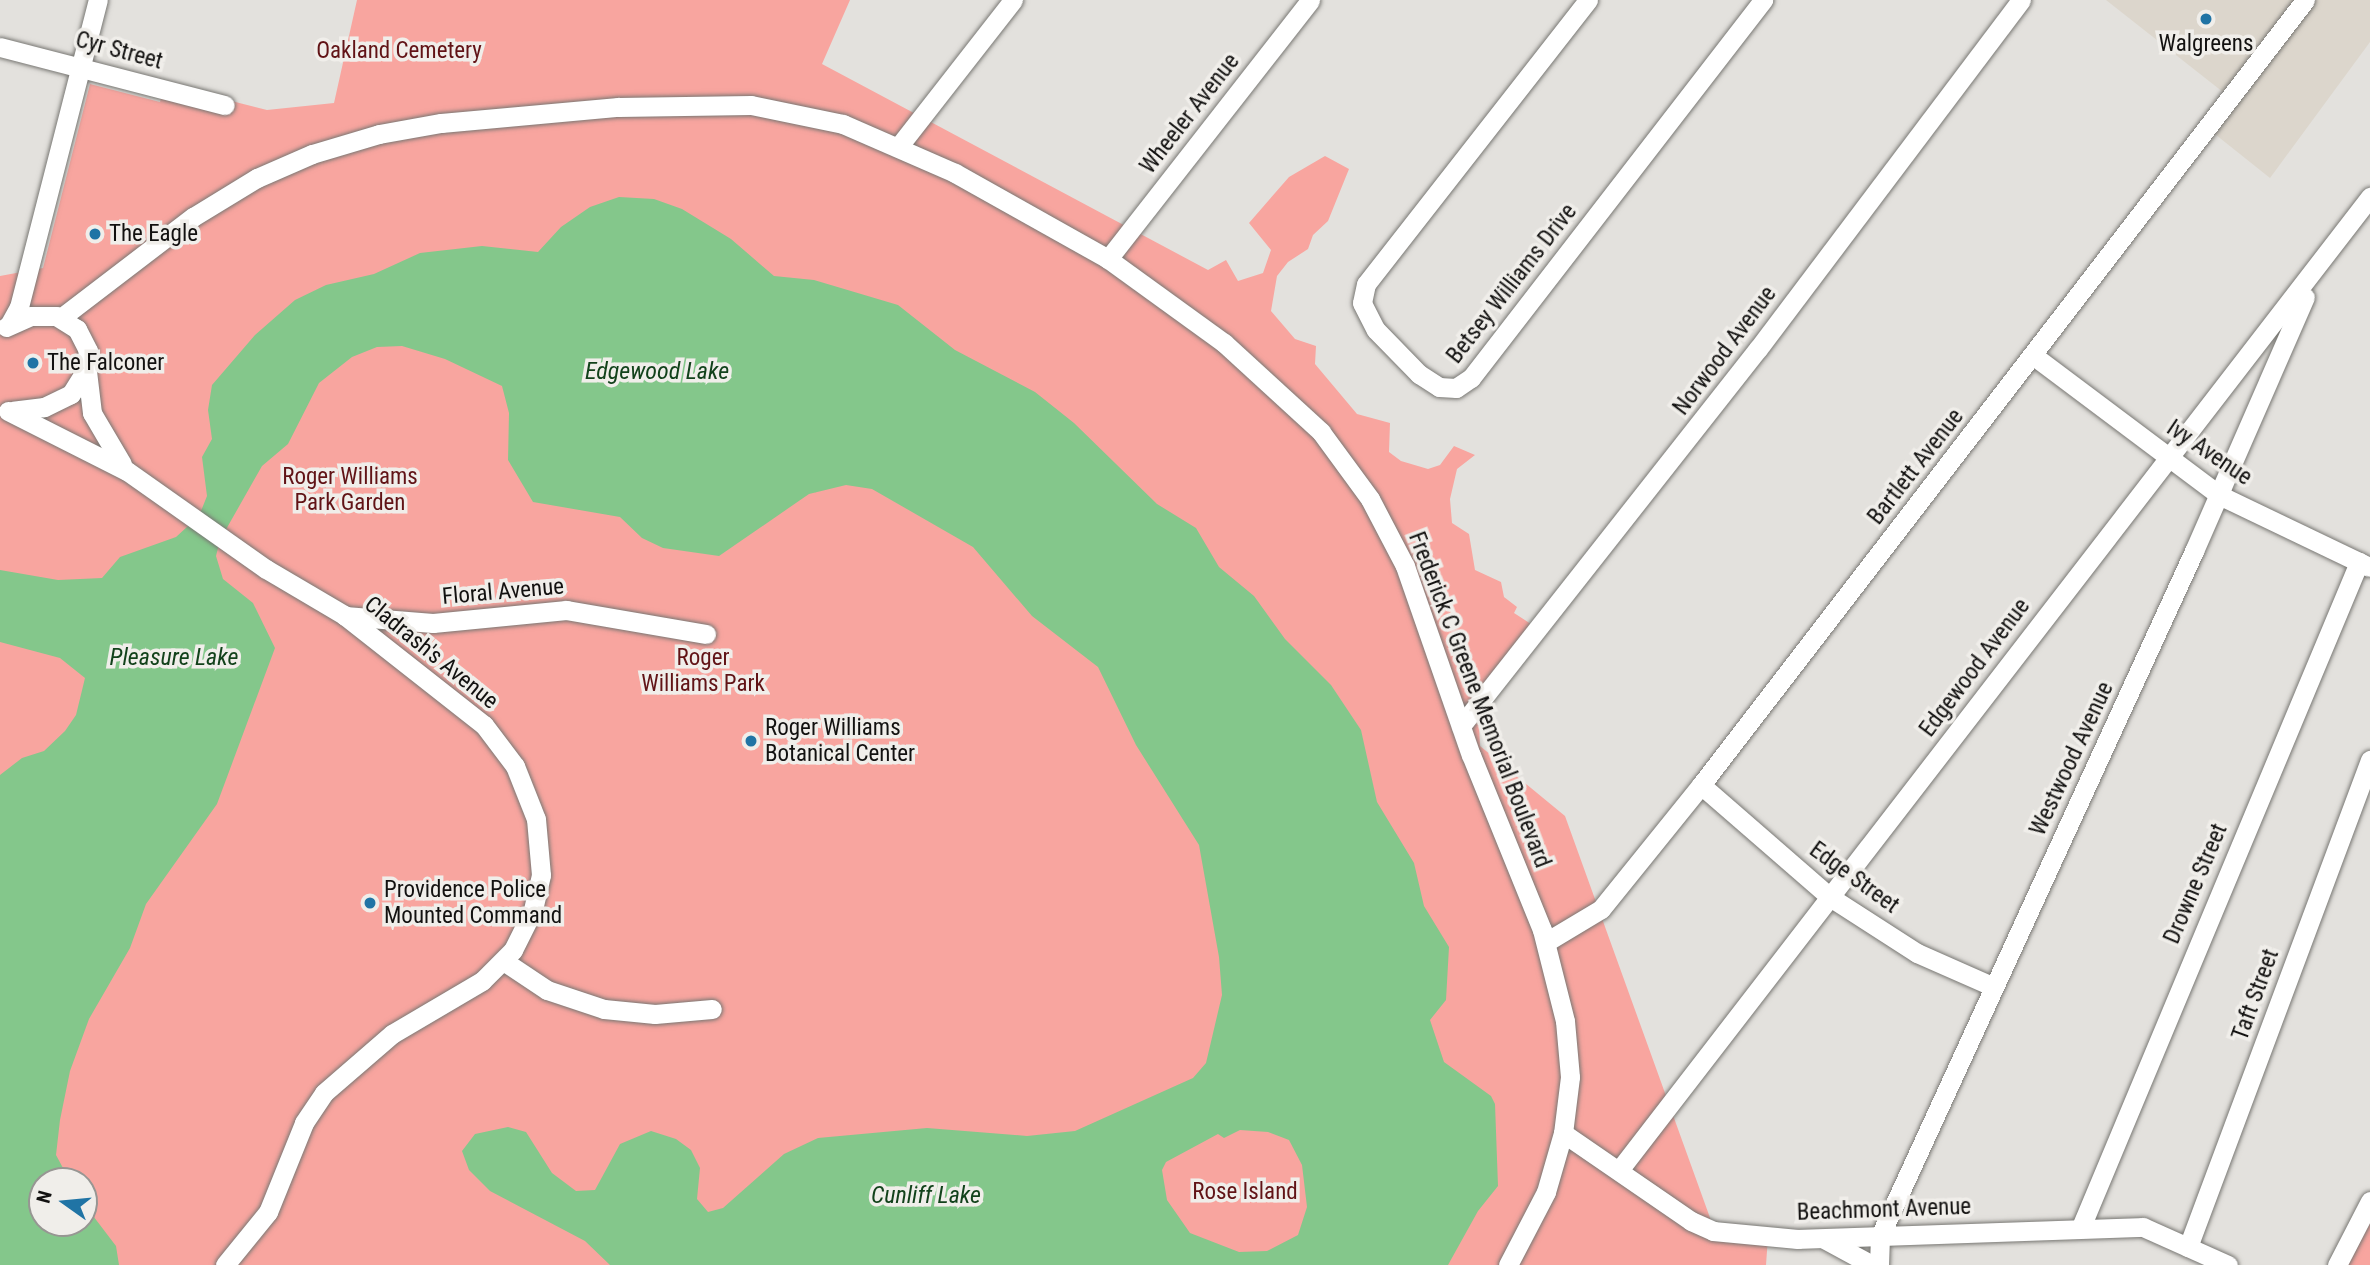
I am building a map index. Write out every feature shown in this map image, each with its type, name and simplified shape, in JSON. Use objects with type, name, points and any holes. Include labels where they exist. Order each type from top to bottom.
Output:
[{"type":"street","points":[[4,328],[24,288],[98,0]]},
{"type":"street","points":[[899,146],[1013,0]]},
{"type":"street","name":"Wheeler Avenue","points":[[1108,259],[1310,0]]},
{"type":"street","name":"Betsey Williams Drive","points":[[1588,0],[1366,284],[1362,303],[1376,330],[1419,374],[1439,387],[1456,388],[1471,378],[1763,0]]},
{"type":"street","name":"Norwood Avenue","points":[[1461,726],[1758,349],[2021,0]]},
{"type":"street","name":"Bartlett Avenue","points":[[1546,942],[1601,909],[1701,786],[2305,0]]},
{"type":"street","name":"Cyr Street","points":[[0,47],[225,105]]},
{"type":"street","name":"Frederick C Greene Memorial Boulevard","points":[[56,316],[193,217],[257,178],[329,148],[394,131],[536,113],[733,104],[806,114],[899,146],[1016,205],[1108,259],[1240,357],[1346,462],[1394,541],[1461,726],[1546,942],[1568,1045],[1569,1094],[1563,1133],[1546,1192],[1508,1265]]},
{"type":"street","name":"Edgewood Avenue","points":[[1620,1169],[2168,457],[2315,273],[2370,197]]},
{"type":"street","name":"Westwood Avenue","points":[[1879,1265],[1880,1236],[2219,495],[2315,273]]},
{"type":"street","points":[[4,409],[36,409],[66,398],[79,384],[88,356],[81,334],[56,316],[32,305],[24,288]]},
{"type":"street","points":[[4,328],[56,316]]},
{"type":"street","name":"Cladrash's Avenue","points":[[88,356],[87,389],[92,413],[127,471]]},
{"type":"street","name":"Ivy Avenue","points":[[2034,356],[2219,495],[2364,565]]},
{"type":"street","name":"Cladrash's Avenue","points":[[4,409],[127,471],[227,540],[344,615],[484,726],[523,780],[540,838],[541,876],[528,924],[505,962],[469,990],[392,1034],[324,1093],[304,1123],[268,1212],[225,1265]]},
{"type":"street","name":"Drowne Street","points":[[2081,1227],[2364,565]]},
{"type":"street","name":"Floral Avenue","points":[[344,615],[433,623],[566,610],[706,634]]},
{"type":"street","name":"Taft Street","points":[[2188,1247],[2370,760]]},
{"type":"street","name":"Edge Street","points":[[1701,786],[1830,897],[1917,953],[1994,987]]},
{"type":"street","points":[[505,962],[547,990],[604,1009],[655,1014],[712,1009]]},
{"type":"street","name":"Beachmont Avenue","points":[[1563,1133],[1620,1169],[1705,1229],[1784,1239],[1823,1239],[2081,1227],[2143,1227],[2228,1265]]},
{"type":"street","points":[[2337,1265],[2370,1201]]},
{"type":"street","points":[[1823,1239],[1872,1265]]},
{"type":"shaded area","points":[[2106,0],[2370,0],[2370,42],[2270,178],[2206,127],[2228,96]]},
{"type":"green space","name":"Roger Williams Park","points":[[357,0],[850,0],[822,64],[1208,270],[1226,260],[1238,281],[1263,273],[1271,250],[1249,223],[1289,177],[1325,156],[1349,169],[1328,221],[1313,235],[1308,249],[1288,262],[1277,276],[1271,311],[1295,339],[1316,346],[1315,364],[1357,414],[1390,423],[1389,452],[1401,461],[1428,469],[1440,465],[1454,446],[1475,455],[1457,469],[1450,499],[1452,523],[1469,534],[1475,570],[1501,582],[1504,597],[1517,607],[1514,613],[1537,628],[1478,704],[1480,746],[1565,816],[1713,1226],[1768,1237],[1766,1265],[0,1265],[0,276],[43,268],[90,84],[160,102],[164,85],[169,85],[267,110],[334,103]]},
{"type":"green space","points":[[2370,1215],[2370,1265],[2344,1265]]},
{"type":"water","name":"Edgewood Lake","points":[[619,197],[654,199],[682,209],[731,239],[774,276],[814,280],[898,305],[955,350],[1035,392],[1074,423],[1157,504],[1196,528],[1219,567],[1254,596],[1285,639],[1331,685],[1361,730],[1377,802],[1414,863],[1424,906],[1449,947],[1446,1000],[1430,1020],[1444,1062],[1491,1096],[1495,1104],[1498,1186],[1478,1211],[1448,1265],[610,1265],[585,1241],[490,1191],[469,1170],[462,1151],[475,1134],[508,1127],[526,1132],[552,1173],[576,1191],[595,1190],[620,1144],[651,1131],[676,1139],[691,1150],[700,1168],[697,1199],[708,1212],[723,1208],[784,1154],[818,1138],[927,1128],[1027,1136],[1075,1131],[1193,1078],[1206,1063],[1222,995],[1219,957],[1199,845],[1136,745],[1098,667],[1032,616],[973,547],[872,489],[846,485],[809,494],[719,556],[663,548],[642,538],[620,517],[533,502],[508,460],[509,413],[502,386],[445,359],[402,346],[377,347],[352,357],[319,383],[288,444],[262,466],[220,540],[216,556],[223,579],[253,603],[275,648],[217,804],[146,904],[130,948],[89,1019],[70,1071],[60,1120],[56,1155],[62,1167],[28,1167],[28,1237],[98,1237],[98,1222],[116,1246],[119,1265],[0,1265],[0,775],[22,758],[44,751],[65,731],[76,715],[85,678],[60,658],[0,642],[0,570],[58,580],[102,578],[120,557],[176,537],[199,516],[207,496],[202,457],[212,439],[208,410],[212,385],[255,335],[295,300],[326,285],[374,274],[420,253],[482,246],[538,252],[561,227],[590,207]],"holes":[[[1240,1130],[1268,1132],[1289,1140],[1302,1165],[1307,1207],[1298,1235],[1267,1251],[1239,1252],[1190,1233],[1167,1200],[1162,1170],[1166,1162],[1218,1134],[1224,1138]]]},
{"type":"place","name":"Walgreens","points":[[2206,19]]},
{"type":"place","name":"The Eagle","points":[[95,234]]},
{"type":"place","name":"The Falconer","points":[[33,363]]},
{"type":"place","name":"Roger Williams Botanical Center","points":[[751,741]]},
{"type":"place","name":"Providence Police Mounted Command","points":[[370,903]]},
{"type":"park label","name":"Oakland Cemetery","points":[[399,51]]},
{"type":"park label","name":"Roger Williams Park Garden","points":[[350,490]]},
{"type":"park label","name":"Rose Island","points":[[1245,1192]]},
{"type":"water label","name":"Pleasure Lake","points":[[174,658]]},
{"type":"water label","name":"Cunliff Lake","points":[[926,1196]]}]
